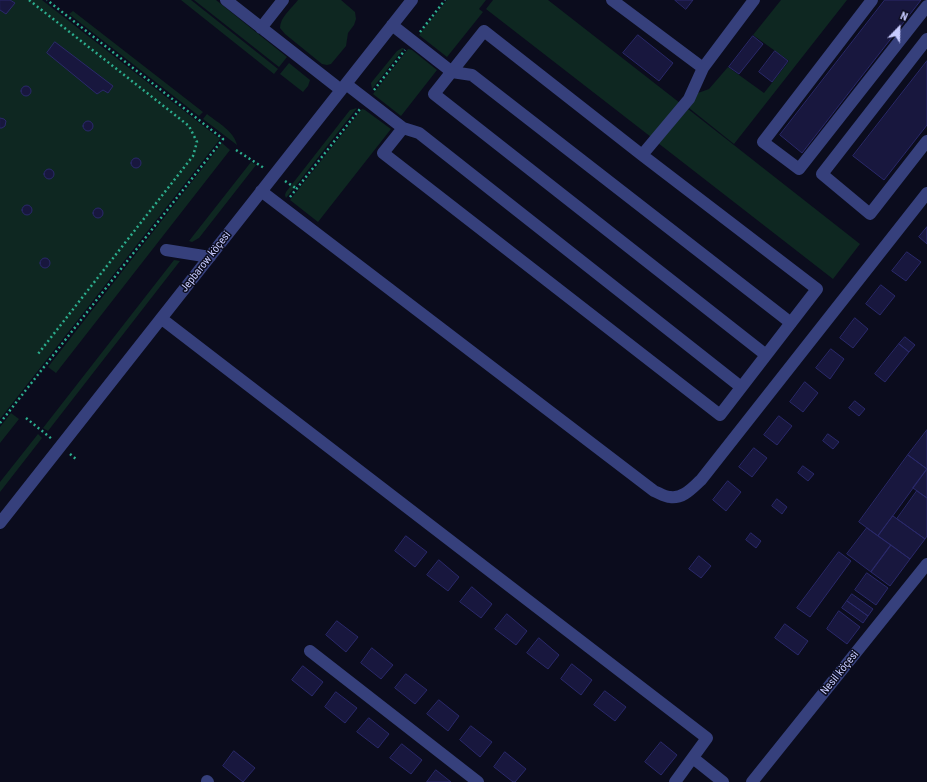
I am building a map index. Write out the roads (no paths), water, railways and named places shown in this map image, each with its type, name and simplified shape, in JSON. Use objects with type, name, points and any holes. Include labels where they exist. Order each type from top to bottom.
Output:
[{"type":"street","points":[[226,0],[261,28],[402,128],[419,133],[741,387]]},
{"type":"street","points":[[261,28],[283,0]]},
{"type":"street","name":"Jepbarow köçesi","points":[[0,523],[412,0]]},
{"type":"street","points":[[612,0],[702,68]]},
{"type":"street","points":[[642,155],[689,99],[702,68],[754,0]]},
{"type":"street","points":[[872,0],[763,142],[799,169],[927,6]]},
{"type":"street","points":[[392,25],[452,72],[472,75],[791,324]]},
{"type":"street","points":[[402,128],[383,153],[720,415],[818,289],[642,155],[484,31],[434,94],[766,354]]},
{"type":"street","points":[[927,39],[822,174],[870,214],[927,141]]},
{"type":"street","points":[[261,191],[654,491],[670,497],[681,496],[701,480],[927,193]]},
{"type":"street","points":[[166,250],[210,257]]},
{"type":"street","points":[[162,318],[707,738],[675,782]]},
{"type":"street","name":"Nesil köçesi","points":[[752,782],[922,579],[927,564]]},
{"type":"street","points":[[310,651],[478,782]]},
{"type":"street","points":[[693,758],[723,782]]}]
